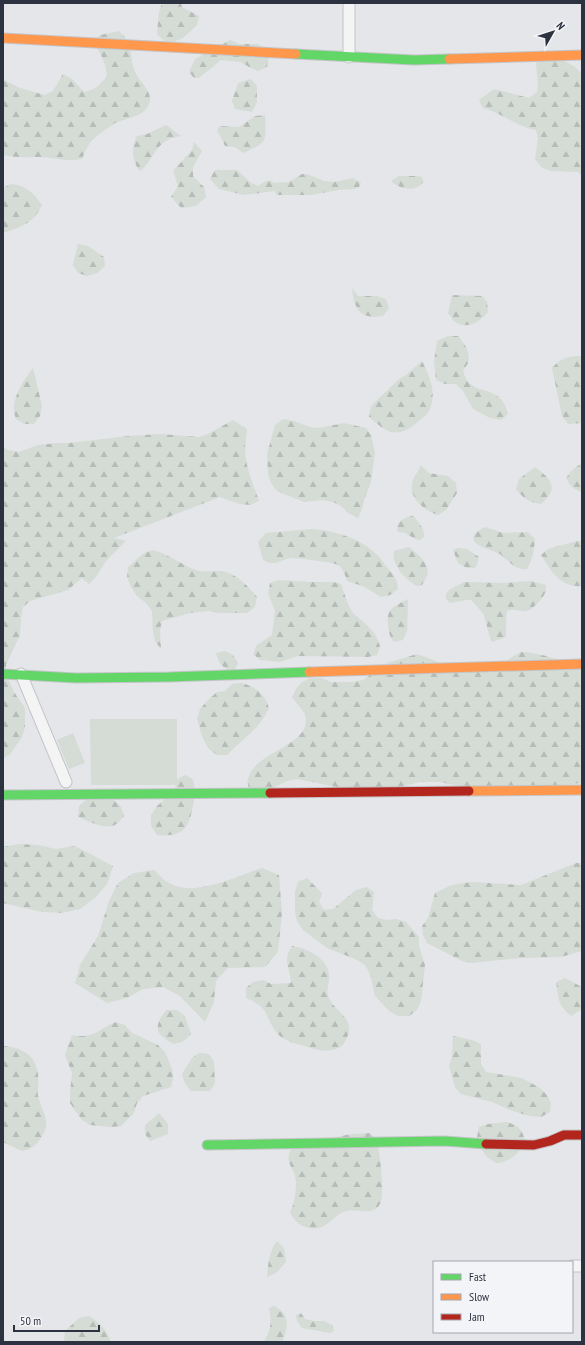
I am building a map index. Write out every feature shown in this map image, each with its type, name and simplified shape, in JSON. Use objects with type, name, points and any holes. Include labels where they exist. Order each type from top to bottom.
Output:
[{"type":"street","points":[[349,3],[349,57]]},
{"type":"street","points":[[3,38],[414,60],[582,55]]},
{"type":"street","points":[[3,674],[76,678],[169,677],[406,668],[582,664]]},
{"type":"street","points":[[21,674],[66,782]]},
{"type":"street","points":[[3,795],[582,790]]},
{"type":"street","points":[[207,1145],[444,1141],[506,1145],[534,1145],[550,1141],[564,1135],[582,1135]]},
{"type":"green space","points":[[162,3],[181,3],[182,7],[199,16],[197,25],[183,38],[173,42],[164,41],[157,34],[159,12]]},
{"type":"green space","points":[[119,31],[130,47],[135,72],[150,95],[149,105],[145,110],[135,116],[117,122],[100,133],[90,143],[82,159],[67,160],[3,155],[3,79],[18,87],[45,95],[53,91],[63,74],[72,79],[84,92],[91,90],[100,84],[107,76],[104,62],[93,41],[100,35]]},
{"type":"green space","points":[[230,40],[239,44],[258,44],[266,49],[269,57],[267,67],[258,71],[241,62],[221,60],[199,78],[194,78],[189,72],[195,59]]},
{"type":"green space","points":[[548,52],[572,65],[582,73],[582,176],[578,172],[550,171],[541,167],[535,159],[538,139],[536,130],[522,126],[497,113],[483,108],[479,100],[494,89],[529,98],[537,92],[538,83],[536,63]]},
{"type":"green space","points":[[251,79],[257,86],[257,102],[252,112],[235,109],[232,101],[238,83]]},
{"type":"green space","points":[[265,115],[266,131],[264,140],[261,143],[243,153],[235,147],[225,146],[217,130],[220,126],[239,127],[255,116]]},
{"type":"green space","points":[[166,125],[181,136],[169,139],[162,144],[155,151],[144,168],[140,171],[135,163],[133,154],[137,136],[147,134]]},
{"type":"green space","points":[[194,142],[202,151],[193,167],[193,176],[204,187],[206,197],[196,206],[181,208],[171,197],[178,186],[173,171],[192,150]]},
{"type":"green space","points":[[215,170],[237,170],[250,182],[258,186],[268,181],[274,183],[289,182],[302,174],[307,174],[324,181],[335,182],[353,178],[361,183],[359,187],[355,189],[311,195],[277,195],[274,191],[244,195],[219,189],[210,179]]},
{"type":"green space","points":[[399,176],[422,177],[423,182],[416,188],[403,188],[391,181]]},
{"type":"green space","points":[[11,184],[21,186],[29,190],[42,205],[35,216],[26,224],[3,233],[3,188]]},
{"type":"green space","points":[[78,244],[88,246],[104,257],[105,266],[97,273],[87,276],[78,273],[73,265]]},
{"type":"green space","points":[[352,288],[358,296],[377,296],[386,299],[389,308],[383,316],[375,317],[364,314],[354,302]]},
{"type":"green space","points":[[452,295],[482,296],[487,302],[488,312],[477,322],[468,325],[459,324],[454,321],[448,313]]},
{"type":"green space","points":[[448,336],[458,336],[466,348],[469,358],[463,370],[470,384],[495,394],[505,405],[508,414],[501,420],[490,418],[473,409],[463,391],[456,384],[445,384],[436,380],[434,361],[437,341]]},
{"type":"green space","points":[[582,356],[582,423],[568,424],[562,416],[552,368],[562,359]]},
{"type":"green space","points":[[422,361],[429,377],[433,394],[427,414],[413,426],[400,432],[388,431],[382,428],[369,417],[371,406],[398,380]]},
{"type":"green space","points":[[33,368],[42,406],[40,416],[34,424],[24,424],[16,419],[14,405],[20,388]]},
{"type":"green space","points":[[283,419],[294,421],[313,428],[344,423],[366,428],[371,435],[375,453],[371,482],[358,518],[333,502],[323,500],[304,502],[277,491],[271,483],[268,474],[267,454],[275,425]]},
{"type":"green space","points":[[233,420],[247,429],[245,448],[246,461],[259,501],[250,505],[240,504],[220,497],[114,538],[126,541],[106,561],[96,577],[89,584],[82,578],[68,590],[30,601],[23,607],[20,635],[6,665],[6,675],[14,692],[25,708],[25,727],[22,737],[11,753],[3,759],[3,447],[8,450],[19,452],[38,445],[129,436],[160,434],[199,437],[208,434]]},
{"type":"green space","points":[[582,463],[582,492],[572,487],[566,478],[572,470]]},
{"type":"green space","points":[[421,466],[429,473],[448,476],[456,483],[457,493],[446,510],[438,515],[422,506],[414,497],[412,492],[413,480]]},
{"type":"green space","points":[[535,467],[549,480],[552,488],[547,498],[541,504],[527,500],[516,489],[519,479]]},
{"type":"green space","points":[[413,516],[421,525],[424,534],[424,537],[420,540],[415,539],[405,533],[398,532],[397,528],[399,523],[404,519]]},
{"type":"green space","points":[[485,527],[503,533],[528,532],[535,539],[534,551],[527,569],[516,567],[498,553],[482,547],[474,542],[473,538],[475,534]]},
{"type":"green space","points":[[311,529],[337,533],[354,539],[370,548],[394,576],[398,589],[390,595],[381,597],[365,587],[347,581],[340,566],[335,564],[308,559],[292,558],[275,563],[263,560],[258,542],[266,533]]},
{"type":"green space","points":[[582,541],[582,586],[575,586],[562,581],[557,577],[541,555],[548,549]]},
{"type":"green space","points":[[409,547],[422,559],[427,567],[427,576],[422,585],[417,586],[408,580],[400,572],[395,562],[394,551]]},
{"type":"green space","points":[[458,548],[467,549],[479,557],[476,567],[469,568],[458,563],[453,550]]},
{"type":"green space","points":[[153,550],[196,570],[206,572],[220,571],[231,574],[245,584],[257,597],[255,607],[247,613],[219,613],[209,611],[190,613],[162,621],[160,630],[161,649],[155,641],[152,611],[146,603],[137,596],[127,577],[128,567],[144,553]]},
{"type":"green space","points":[[279,580],[333,582],[341,584],[353,613],[369,627],[376,636],[380,646],[377,655],[368,657],[298,656],[280,662],[260,660],[253,654],[257,645],[272,635],[275,611],[268,593],[270,583]]},
{"type":"green space","points":[[531,581],[546,585],[546,592],[543,597],[537,604],[527,611],[507,611],[506,637],[492,642],[484,615],[471,600],[450,603],[446,599],[446,594],[449,590],[464,582],[505,583]]},
{"type":"green space","points":[[408,599],[407,631],[403,640],[394,642],[389,632],[388,614],[392,608]]},
{"type":"green space","points":[[225,651],[233,655],[238,663],[234,672],[222,666],[216,653]]},
{"type":"green space","points":[[521,652],[529,652],[567,662],[582,664],[582,783],[485,792],[440,782],[420,782],[388,790],[347,789],[297,779],[287,781],[269,790],[251,792],[248,782],[252,770],[270,755],[292,742],[305,726],[305,715],[292,697],[302,682],[311,678],[321,678],[331,682],[353,682],[363,680],[387,663],[417,654],[445,665],[495,670]]},
{"type":"green space","points":[[242,683],[256,689],[265,699],[269,708],[256,728],[227,755],[217,755],[209,749],[203,739],[197,719],[200,709],[217,692],[225,691],[232,684]]},
{"type":"green space","points":[[90,719],[177,719],[177,785],[91,785]]},
{"type":"green space","points":[[73,733],[85,763],[69,769],[57,740]]},
{"type":"green space","points":[[185,775],[193,779],[195,791],[193,806],[188,823],[181,832],[176,834],[157,835],[151,826],[151,815],[157,806],[175,790],[176,780]]},
{"type":"green space","points":[[86,800],[114,800],[121,807],[124,816],[118,823],[109,826],[98,825],[78,817],[79,806]]},
{"type":"green space","points":[[20,844],[38,845],[56,849],[75,846],[113,866],[107,884],[95,898],[80,909],[62,913],[42,912],[3,903],[3,847]]},
{"type":"green space","points":[[576,863],[582,863],[582,951],[561,957],[521,958],[471,963],[462,961],[427,943],[423,935],[422,926],[428,918],[435,893],[452,885],[471,882],[521,885]]},
{"type":"green space","points":[[262,868],[279,875],[282,913],[278,952],[265,967],[228,968],[216,981],[214,1002],[205,1022],[180,996],[163,987],[143,989],[127,998],[107,1003],[75,983],[80,965],[98,936],[109,901],[118,883],[134,873],[154,870],[169,883],[179,887],[191,888],[216,884]]},
{"type":"green space","points":[[307,878],[322,893],[319,902],[324,910],[333,909],[356,890],[366,887],[374,892],[372,910],[378,918],[387,920],[396,919],[406,922],[419,937],[419,946],[425,965],[421,1001],[417,1010],[409,1016],[398,1016],[389,1011],[375,996],[370,974],[365,965],[355,959],[327,948],[303,930],[297,922],[295,912],[295,892],[298,882]]},
{"type":"green space","points":[[292,946],[304,949],[316,955],[328,969],[328,996],[335,1007],[344,1016],[349,1026],[349,1032],[346,1040],[342,1046],[336,1049],[329,1051],[318,1050],[286,1040],[275,1030],[264,1010],[256,1003],[246,998],[246,988],[253,982],[263,980],[271,984],[291,983],[287,956]]},
{"type":"green space","points":[[565,978],[582,987],[582,1009],[571,1016],[566,1012],[559,1001],[556,982]]},
{"type":"green space","points":[[167,1010],[177,1010],[185,1016],[191,1034],[184,1041],[174,1044],[158,1031],[158,1024]]},
{"type":"green space","points":[[116,1022],[125,1025],[132,1033],[158,1045],[165,1052],[172,1069],[173,1078],[171,1087],[143,1096],[137,1103],[134,1113],[121,1126],[111,1127],[90,1125],[82,1120],[70,1103],[72,1073],[65,1055],[72,1035],[91,1035]]},
{"type":"green space","points":[[453,1036],[472,1040],[481,1044],[481,1064],[486,1072],[522,1078],[540,1088],[547,1095],[551,1103],[550,1112],[541,1117],[529,1116],[492,1102],[461,1094],[455,1087],[449,1066],[452,1056]]},
{"type":"green space","points":[[3,1046],[16,1048],[26,1053],[31,1057],[37,1067],[38,1096],[45,1116],[46,1126],[44,1134],[36,1144],[30,1149],[22,1151],[3,1142]]},
{"type":"green space","points":[[199,1053],[209,1054],[214,1062],[215,1083],[210,1091],[191,1091],[185,1083],[182,1074],[192,1058]]},
{"type":"green space","points":[[159,1113],[168,1124],[168,1134],[150,1141],[145,1134],[145,1125]]},
{"type":"green space","points":[[507,1122],[519,1128],[525,1141],[520,1150],[514,1156],[506,1161],[496,1163],[487,1157],[476,1142],[479,1127],[488,1124]]},
{"type":"green space","points":[[370,1133],[376,1139],[378,1145],[381,1172],[382,1192],[380,1204],[377,1208],[369,1211],[346,1211],[320,1228],[315,1229],[298,1223],[290,1213],[296,1190],[295,1176],[289,1160],[290,1151],[294,1144],[351,1134]]},
{"type":"green space","points":[[277,1241],[284,1248],[286,1262],[276,1273],[267,1277],[268,1263],[274,1245]]},
{"type":"green space","points":[[274,1306],[286,1317],[286,1332],[282,1342],[264,1342],[270,1326],[269,1308]]},
{"type":"green space","points":[[301,1313],[305,1319],[324,1321],[332,1325],[334,1330],[331,1333],[302,1328],[297,1321],[296,1315]]},
{"type":"green space","points":[[89,1316],[102,1327],[111,1342],[64,1342],[65,1331],[79,1318]]},
{"type":"traffic: fast","points":[[296,54],[414,60],[449,59]]},
{"type":"traffic: fast","points":[[3,674],[76,678],[169,677],[309,672]]},
{"type":"traffic: fast","points":[[3,795],[270,793]]},
{"type":"traffic: fast","points":[[207,1145],[444,1141],[486,1144]]},
{"type":"traffic: slow","points":[[3,38],[296,54]]},
{"type":"traffic: slow","points":[[449,59],[582,55]]},
{"type":"traffic: slow","points":[[309,672],[582,664]]},
{"type":"traffic: slow","points":[[469,791],[582,790]]},
{"type":"traffic: jam","points":[[270,793],[469,791]]},
{"type":"traffic: jam","points":[[486,1144],[534,1145],[550,1141],[564,1135],[582,1135]]}]
